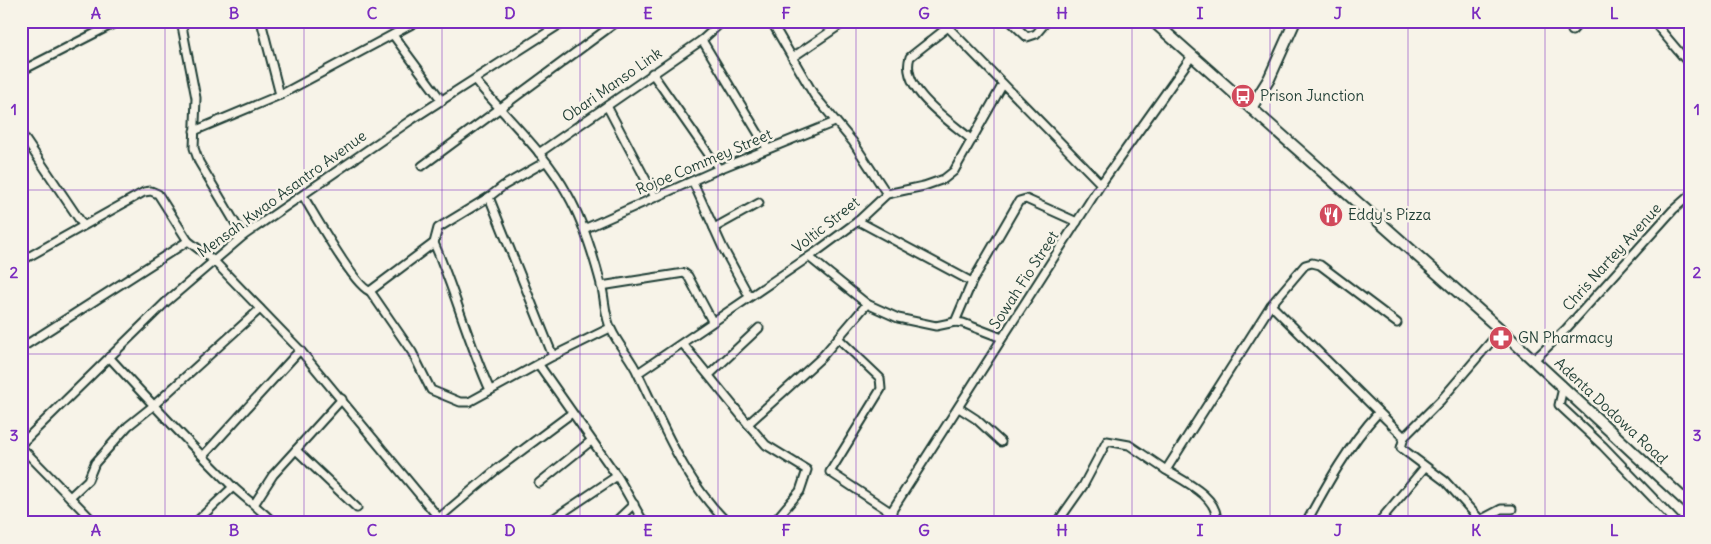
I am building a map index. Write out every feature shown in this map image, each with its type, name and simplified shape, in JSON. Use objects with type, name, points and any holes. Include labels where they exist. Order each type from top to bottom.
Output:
[{"type":"main road","name":"Adenta Dodowa Road","points":[[1153,21],[1501,330],[1690,505]]},
{"type":"main road","points":[[1251,108],[1269,79],[1295,21]]},
{"type":"street","points":[[21,72],[119,21]]},
{"type":"street","points":[[181,21],[196,98],[197,113],[194,148],[199,162],[243,236]]},
{"type":"street","points":[[270,21],[261,24],[280,95]]},
{"type":"street","points":[[194,131],[280,95],[418,21]]},
{"type":"street","name":"Mensah Kwao Asantro Avenue","points":[[21,446],[166,302],[243,236],[411,120],[565,21]]},
{"type":"street","points":[[422,166],[618,21]]},
{"type":"street","name":"Obari Manso Link","points":[[539,153],[702,40],[724,21]]},
{"type":"street","points":[[771,21],[814,96],[853,142],[887,194],[924,186],[944,179],[954,171],[1003,84]]},
{"type":"street","points":[[793,57],[846,21]]},
{"type":"street","points":[[942,21],[1101,184]]},
{"type":"street","points":[[1010,21],[1023,35],[1031,36],[1048,21]]},
{"type":"street","points":[[1572,32],[1581,21]]},
{"type":"street","points":[[1660,21],[1658,27],[1690,65]]},
{"type":"street","points":[[948,27],[910,57],[908,70],[910,78],[925,99],[972,140]]},
{"type":"street","points":[[393,35],[442,101]]},
{"type":"street","points":[[702,40],[767,148]]},
{"type":"street","name":"Sowah Fio Street","points":[[884,523],[1101,184],[1192,56]]},
{"type":"street","points":[[652,73],[719,169]]},
{"type":"street","points":[[475,80],[539,153],[568,196],[584,229],[601,286],[610,328],[638,373],[667,435],[687,472],[702,496],[728,523]]},
{"type":"street","points":[[607,106],[655,197]]},
{"type":"street","name":"Rojoe Commey Street","points":[[584,229],[767,148],[791,142],[835,122]]},
{"type":"street","points":[[21,133],[83,225]]},
{"type":"street","points":[[370,291],[434,243],[438,228],[489,197],[503,186],[546,162]]},
{"type":"street","points":[[693,182],[749,296]]},
{"type":"street","points":[[22,259],[144,192],[151,191],[163,198],[188,241],[213,260],[300,350],[441,520],[497,469],[572,413]]},
{"type":"street","name":"Voltic Street","points":[[638,373],[809,257],[858,221],[887,194]]},
{"type":"street","name":"Chris Nartey Avenue","points":[[1534,360],[1566,329],[1673,210],[1690,195]]},
{"type":"street","points":[[303,196],[351,272],[365,289],[370,291],[412,352],[431,390],[460,402],[469,402],[553,356],[610,328]]},
{"type":"street","points":[[489,197],[553,356]]},
{"type":"street","points":[[955,322],[972,282],[1019,201],[1026,199],[1077,222]]},
{"type":"street","points":[[714,228],[760,203]]},
{"type":"street","points":[[858,221],[972,282]]},
{"type":"street","points":[[21,348],[188,241]]},
{"type":"street","points":[[434,243],[453,286],[474,356],[490,390]]},
{"type":"street","points":[[809,257],[867,304],[893,317],[936,326],[955,322],[967,324],[1002,338]]},
{"type":"street","points":[[1166,470],[1271,305],[1305,265],[1312,263],[1320,265],[1396,322]]},
{"type":"street","points":[[601,286],[684,273],[688,276],[712,321]]},
{"type":"street","points":[[748,424],[839,339],[867,304]]},
{"type":"street","points":[[1271,305],[1404,437]]},
{"type":"street","points":[[70,497],[88,480],[96,464],[128,426],[153,406],[260,309]]},
{"type":"street","points":[[709,376],[759,328]]},
{"type":"street","points":[[1501,330],[1441,400],[1404,437],[1401,448],[1445,481],[1482,521],[1501,509],[1512,510]]},
{"type":"street","points":[[839,339],[880,378],[881,390],[830,472],[892,513]]},
{"type":"street","points":[[683,344],[766,445],[807,470],[800,491],[773,523]]},
{"type":"street","points":[[203,456],[300,350]]},
{"type":"street","points":[[109,357],[153,406],[233,486],[255,503],[274,523]]},
{"type":"street","points":[[538,365],[618,477],[644,523]]},
{"type":"street","points":[[1563,388],[1559,405],[1603,446],[1677,523]]},
{"type":"street","points":[[255,503],[273,475],[342,399]]},
{"type":"street","points":[[959,408],[976,419],[1001,442]]},
{"type":"street","points":[[1306,523],[1339,463],[1357,435],[1378,412]]},
{"type":"street","points":[[539,483],[591,441]]},
{"type":"street","points":[[1057,523],[1083,486],[1107,441],[1129,445],[1190,484],[1214,506],[1218,515],[1216,523]]},
{"type":"street","points":[[21,446],[95,523]]},
{"type":"street","points":[[296,450],[357,508]]},
{"type":"street","points":[[1378,523],[1425,467]]},
{"type":"street","points":[[547,523],[618,477]]},
{"type":"street","points":[[195,523],[233,486]]},
{"type":"street","points":[[614,523],[634,504]]},
{"type":"street","points":[[554,523],[574,506]]},
{"type":"place","name":"Prison Junction","points":[[1243,96]]},
{"type":"place","name":"Eddy's Pizza","points":[[1331,215]]},
{"type":"place","name":"GN Pharmacy","points":[[1501,338]]}]
